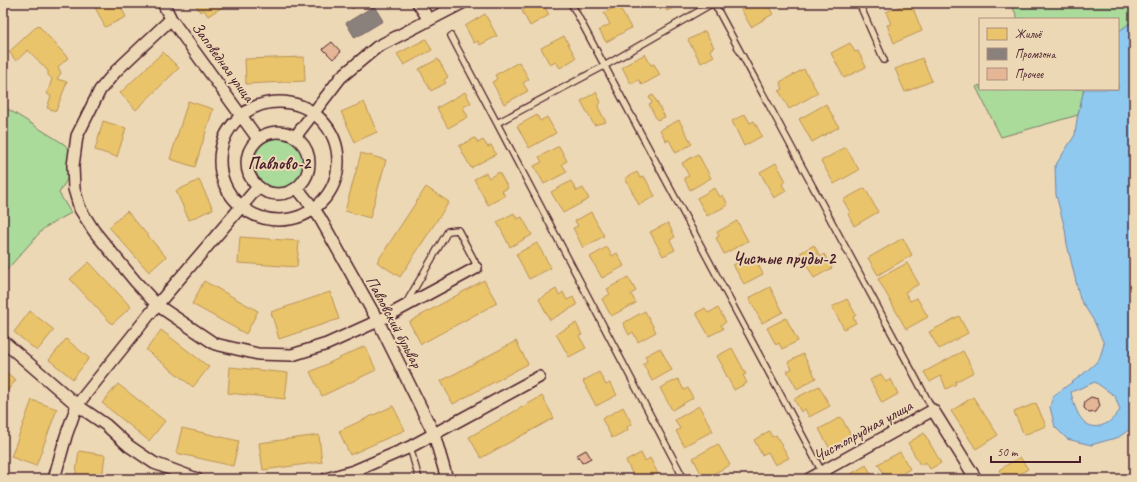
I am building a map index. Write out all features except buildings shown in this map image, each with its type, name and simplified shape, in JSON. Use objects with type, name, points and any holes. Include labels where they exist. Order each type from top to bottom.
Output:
[{"type":"street","name":"Заповедная улица","points":[[163,3],[172,19],[258,140]]},
{"type":"street","points":[[418,3],[429,20]]},
{"type":"street","points":[[295,137],[341,77],[377,47],[462,3]]},
{"type":"street","points":[[172,19],[116,71],[100,90],[77,136],[73,166],[74,189],[80,210],[94,231],[157,305],[215,344],[258,354],[292,355],[327,344],[378,321],[476,268]]},
{"type":"street","points":[[277,101],[296,104],[314,112],[327,125],[336,142],[339,160],[336,178],[328,195],[314,209],[301,216],[286,220],[270,220],[255,216],[241,207],[228,192],[220,172],[220,151],[227,131],[241,115],[258,105],[277,101]]},
{"type":"street","points":[[276,132],[286,133],[295,137],[303,146],[308,156],[308,168],[304,179],[296,188],[288,192],[277,194],[267,192],[258,187],[251,179],[247,169],[247,158],[251,148],[266,134],[276,132]]},
{"type":"street","points":[[54,479],[66,436],[77,405],[157,305],[258,187]]},
{"type":"street","name":"Павловский бульвар","points":[[296,188],[314,209],[378,321],[434,434],[447,479]]},
{"type":"street","points":[[3,341],[77,405],[106,425],[128,446],[154,463],[197,479]]},
{"type":"street","points":[[326,479],[354,471],[410,446],[539,378]]},
{"type":"street","points":[[933,410],[976,479]]},
{"type":"street","name":"Чистопрудная улица","points":[[809,479],[933,410]]},
{"type":"lane","points":[[571,3],[606,65],[822,472]]},
{"type":"lane","points":[[497,123],[606,65],[714,3],[933,410]]},
{"type":"lane","points":[[859,3],[884,60]]},
{"type":"lane","points":[[451,36],[684,479]]},
{"type":"lane","points":[[404,307],[448,231],[458,230],[475,262],[476,268]]},
{"type":"lane","points":[[410,446],[419,479]]},
{"type":"green space","points":[[1011,3],[1134,3],[1134,20],[1119,31],[1119,18],[1018,18]]},
{"type":"green space","points":[[979,86],[979,90],[1084,90],[1078,115],[1001,137],[976,87]]},
{"type":"green space","points":[[3,106],[64,144],[73,154],[69,176],[59,193],[71,213],[44,228],[3,274]]},
{"type":"green space","points":[[274,138],[284,138],[297,145],[304,158],[304,168],[297,181],[284,188],[274,188],[265,184],[258,177],[254,168],[254,158],[258,149],[265,142]]},
{"type":"water","points":[[1134,20],[1134,426],[1119,437],[1091,445],[1067,439],[1055,427],[1050,407],[1053,396],[1082,375],[1099,360],[1104,344],[1094,321],[1080,299],[1056,195],[1055,166],[1075,135],[1084,90],[1119,90],[1119,31]],"holes":[[[1095,382],[1115,396],[1120,410],[1109,422],[1101,426],[1087,424],[1078,414],[1071,392]]]},
{"type":"district","name":"Павлово-2","points":[[279,163]]},
{"type":"district","name":"Чистые пруды-2","points":[[784,258]]}]
